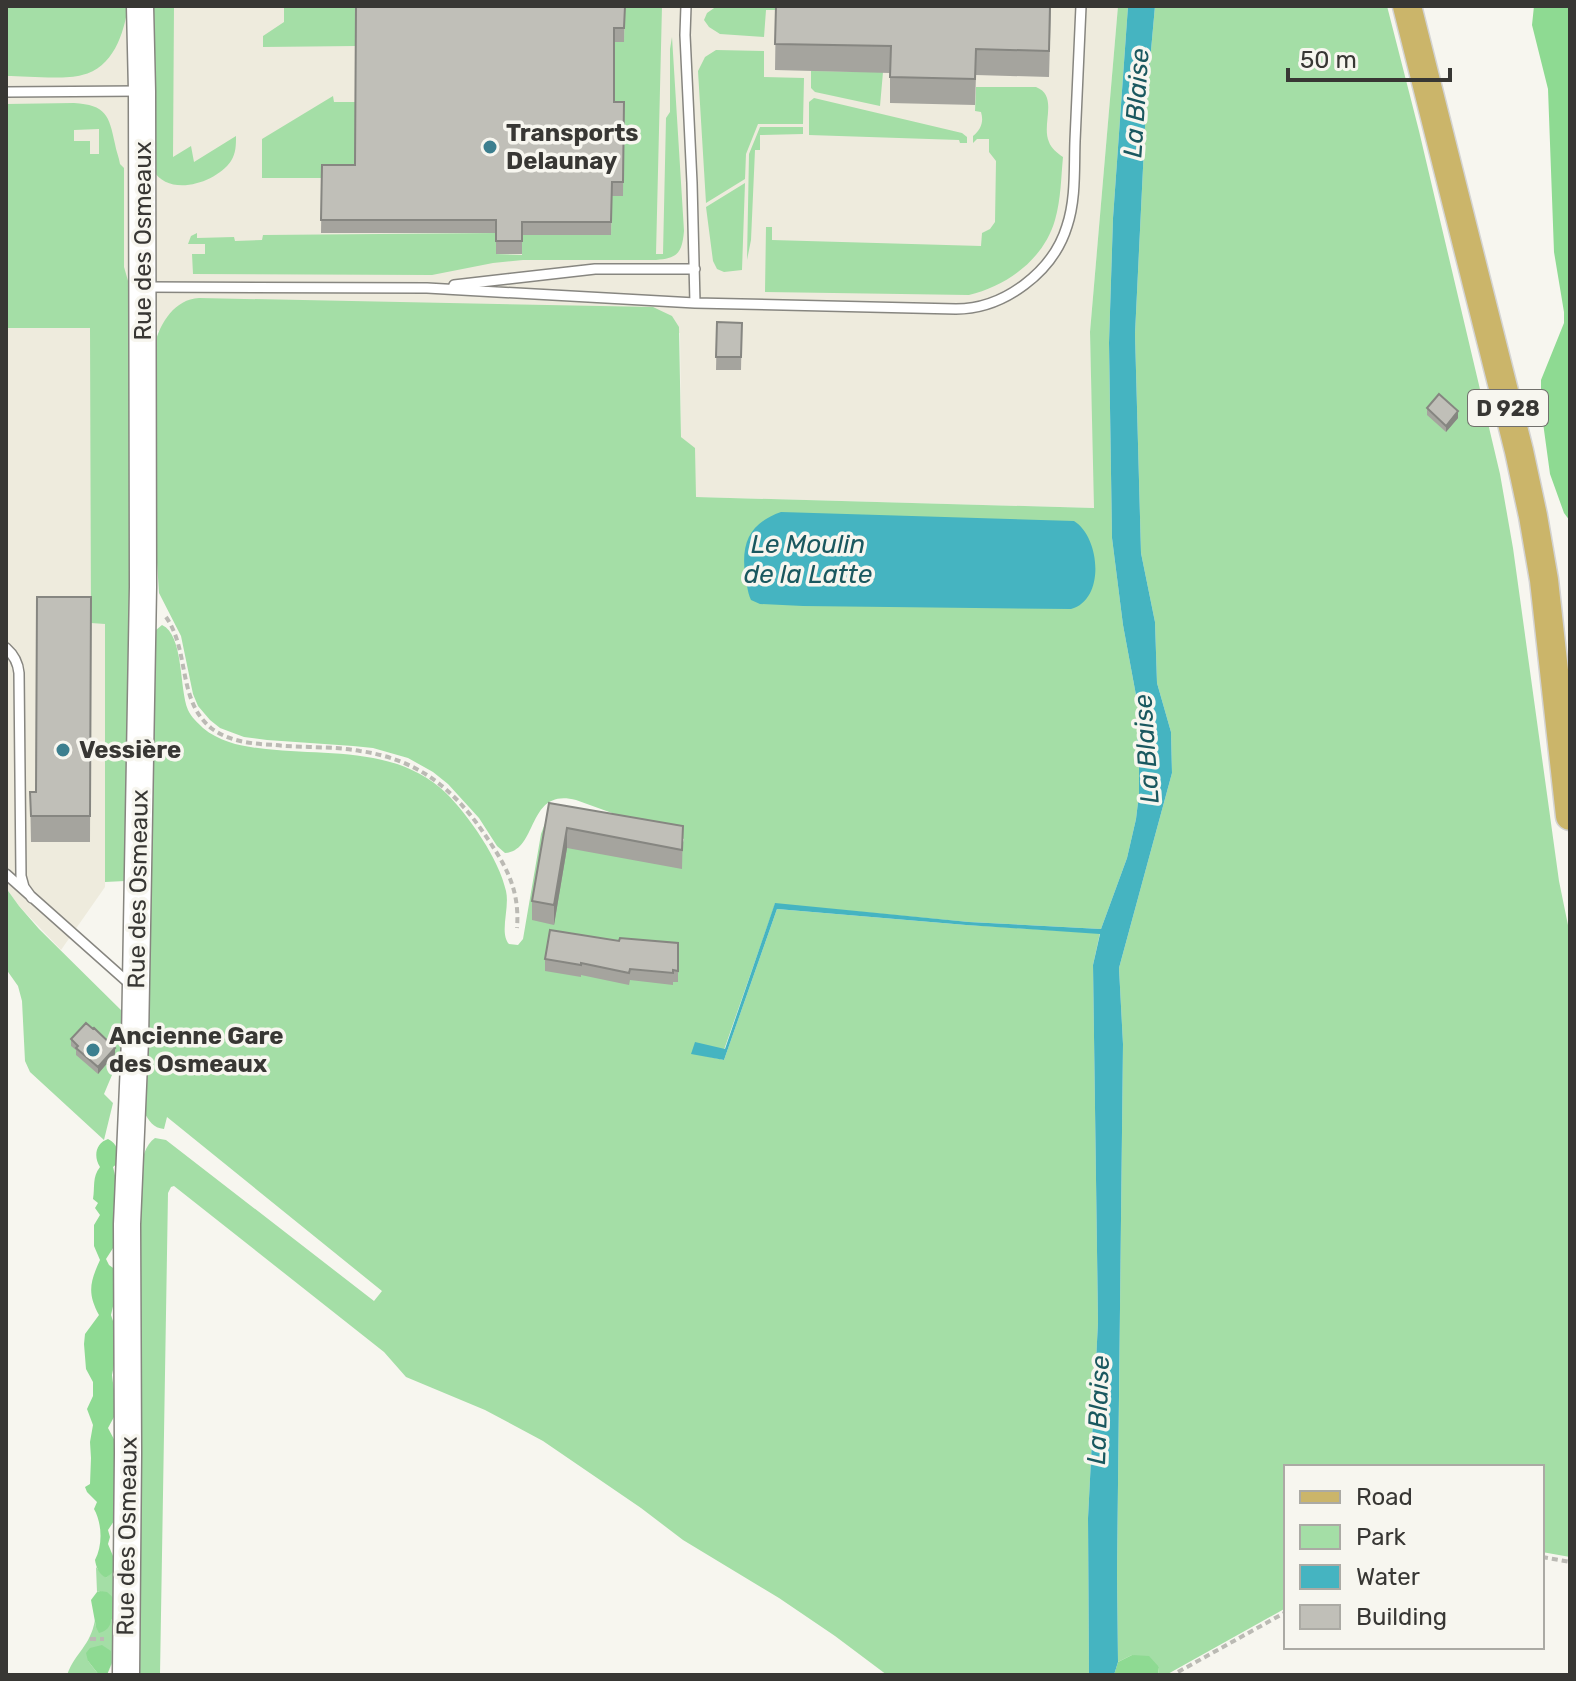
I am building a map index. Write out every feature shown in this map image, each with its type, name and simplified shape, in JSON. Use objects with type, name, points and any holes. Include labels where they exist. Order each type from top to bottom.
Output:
[{"type":"main road","name":"Rue des Osmeaux","points":[[126,1675],[127,1224],[136,990],[143,587],[140,6]]},
{"type":"main road","name":"D 928","points":[[1407,6],[1533,516],[1544,580],[1570,816]]},
{"type":"lane","points":[[686,6],[695,303]]},
{"type":"lane","points":[[142,287],[427,288],[695,303],[969,309],[1003,298],[1024,285],[1048,261],[1063,237],[1073,197],[1081,6]]},
{"type":"lane","points":[[6,92],[142,91]]},
{"type":"lane","points":[[427,288],[595,269],[695,269]]},
{"type":"lane","points":[[6,648],[18,664],[19,673],[21,876],[32,898]]},
{"type":"lane","points":[[6,874],[136,990]]},
{"type":"path","points":[[143,587],[170,623],[179,644],[194,708],[211,728],[224,737],[252,743],[360,750],[409,765],[441,783],[471,814],[511,878],[516,894],[517,928]]},
{"type":"path","points":[[1544,1557],[1570,1562]]},
{"type":"path","points":[[1178,1672],[1284,1613]]},
{"type":"shaded area","points":[[6,6],[1118,6],[1090,332],[1095,508],[695,497],[695,449],[681,437],[680,333],[107,331],[105,887],[61,950],[6,888]]},
{"type":"green space","points":[[6,6],[128,6],[120,38],[102,65],[82,75],[55,78],[6,76]]},
{"type":"green space","points":[[150,6],[174,6],[173,157],[191,146],[194,162],[236,136],[231,161],[215,176],[204,181],[170,184],[160,179],[153,170]]},
{"type":"green space","points":[[284,6],[356,6],[356,46],[263,47],[263,36],[284,22]]},
{"type":"green space","points":[[625,6],[662,6],[656,254],[663,254],[666,118],[670,112],[672,37],[684,231],[682,245],[674,256],[656,260],[523,260],[432,275],[193,274],[192,254],[205,254],[205,244],[188,244],[191,236],[197,233],[197,238],[234,237],[235,241],[262,240],[263,235],[496,233],[496,254],[522,255],[522,235],[611,235],[612,196],[623,196],[614,115],[614,42],[624,41]]},
{"type":"green space","points":[[717,6],[776,6],[776,10],[766,10],[764,37],[720,34],[709,27],[704,20],[707,13]]},
{"type":"green space","points":[[1118,6],[1128,6],[1113,218],[1109,343],[1112,538],[1123,625],[1138,706],[1139,794],[1127,858],[1101,929],[969,922],[775,904],[724,1050],[692,1053],[724,1060],[777,909],[1100,933],[1093,965],[1098,1322],[1088,1518],[1089,1675],[887,1675],[779,1598],[683,1540],[543,1441],[485,1410],[406,1377],[384,1352],[174,1186],[168,1193],[160,1675],[136,1675],[138,1198],[144,1153],[149,1144],[155,1138],[166,1140],[374,1301],[382,1291],[167,1117],[164,1129],[152,1124],[144,1112],[153,636],[156,630],[162,625],[174,639],[189,713],[217,737],[258,748],[384,760],[427,778],[446,793],[473,826],[497,865],[506,891],[505,933],[509,944],[518,945],[523,939],[541,834],[547,818],[682,846],[684,839],[576,800],[560,798],[541,811],[516,850],[505,853],[448,784],[408,758],[373,748],[244,737],[220,728],[210,720],[193,694],[181,636],[159,593],[155,532],[155,344],[165,320],[176,307],[199,298],[653,307],[672,316],[679,327],[681,437],[695,448],[696,497],[1094,508],[1090,332]]},
{"type":"green space","points":[[1155,6],[1387,6],[1500,474],[1559,881],[1570,935],[1570,1557],[1544,1552],[1544,1465],[1284,1465],[1284,1609],[1166,1675],[1158,1675],[1159,1667],[1132,1655],[1118,1662],[1123,1044],[1119,968],[1172,773],[1171,732],[1157,683],[1155,622],[1141,553],[1135,334],[1146,106]]},
{"type":"green space","points":[[1534,6],[1570,6],[1570,521],[1550,474],[1541,408],[1541,380],[1564,323],[1564,312],[1554,252],[1548,89],[1532,25]]},
{"type":"green space","points":[[716,50],[764,51],[764,77],[804,78],[803,124],[758,124],[746,154],[745,179],[706,203],[698,71],[705,57]]},
{"type":"green space","points":[[811,71],[883,72],[880,106],[815,92],[811,88]]},
{"type":"green space","points":[[976,87],[1036,87],[1043,91],[1048,104],[1049,142],[1063,157],[1058,204],[1050,234],[1022,269],[997,285],[969,295],[765,292],[766,227],[772,227],[772,240],[981,246],[982,233],[995,222],[996,161],[989,152],[989,139],[977,139],[973,143],[973,136],[980,128],[982,119],[981,112],[975,111]]},
{"type":"green space","points":[[333,96],[334,102],[356,102],[355,178],[262,178],[262,139]]},
{"type":"green space","points":[[814,98],[962,133],[967,137],[967,143],[960,143],[959,140],[809,135],[809,102]]},
{"type":"green space","points":[[74,103],[99,109],[108,119],[120,164],[124,168],[124,267],[133,298],[129,851],[125,881],[105,882],[105,624],[91,623],[90,328],[6,328],[6,104]],"holes":[[[99,129],[99,154],[90,154],[90,141],[74,141],[74,130]]]},
{"type":"green space","points":[[760,127],[803,127],[803,134],[760,135],[760,150],[755,150],[751,240],[747,260],[749,154]]},
{"type":"green space","points":[[745,183],[742,270],[724,272],[717,269],[713,261],[706,207]]},
{"type":"green space","points":[[6,888],[39,929],[125,1014],[125,1044],[104,1094],[113,1103],[104,1140],[30,1072],[25,1061],[22,1001],[18,986],[6,969]]},
{"type":"green space","points":[[108,1139],[116,1146],[119,1162],[113,1167],[117,1190],[113,1212],[118,1225],[113,1236],[115,1245],[106,1259],[116,1270],[111,1315],[119,1339],[112,1375],[116,1406],[108,1428],[116,1443],[116,1504],[114,1521],[108,1530],[108,1544],[118,1568],[106,1578],[98,1570],[95,1560],[100,1541],[99,1521],[94,1509],[97,1502],[85,1487],[90,1484],[93,1425],[87,1409],[93,1396],[93,1382],[86,1369],[84,1344],[85,1334],[99,1315],[91,1294],[100,1260],[94,1246],[94,1225],[100,1215],[95,1208],[98,1203],[93,1199],[95,1178],[100,1167],[97,1150]]},
{"type":"green space","points":[[96,1567],[106,1578],[115,1569],[114,1598],[97,1592]]},
{"type":"green space","points":[[100,1591],[107,1592],[117,1601],[114,1618],[107,1629],[99,1633],[91,1600]]},
{"type":"green space","points":[[117,1611],[112,1663],[109,1672],[111,1665],[88,1661],[99,1675],[67,1675],[90,1637],[95,1620],[96,1627],[111,1620]]},
{"type":"green space","points":[[102,1645],[111,1651],[107,1675],[99,1675],[86,1653],[90,1648]]},
{"type":"green space","points":[[1132,1655],[1149,1656],[1159,1667],[1158,1675],[1114,1675],[1118,1662]]},
{"type":"water","name":"La Blaise","points":[[1128,6],[1155,6],[1146,106],[1135,334],[1141,553],[1155,622],[1157,683],[1171,732],[1172,773],[1119,968],[1123,1044],[1118,1662],[1114,1675],[1089,1675],[1088,1518],[1098,1322],[1093,965],[1100,934],[777,909],[724,1060],[691,1054],[695,1042],[725,1049],[775,903],[969,922],[1101,929],[1127,858],[1139,794],[1138,706],[1123,625],[1112,538],[1109,343],[1113,218]]},
{"type":"water","name":"Le Moulin de la Latte","points":[[781,512],[1074,521],[1083,529],[1094,553],[1094,581],[1082,603],[1071,609],[760,604],[751,600],[748,590],[744,563],[746,543],[755,528]]},
{"type":"building","name":"Transports Delaunay","points":[[356,6],[625,6],[624,28],[614,28],[614,102],[624,102],[623,182],[612,182],[611,222],[522,222],[522,241],[496,241],[496,220],[321,220],[322,165],[355,165]]},
{"type":"building","points":[[776,6],[1050,6],[1049,51],[976,49],[975,79],[890,77],[891,46],[775,44]]},
{"type":"building","points":[[717,322],[742,323],[741,357],[716,357]]},
{"type":"building","points":[[1439,394],[1458,411],[1446,426],[1427,408]]},
{"type":"building","name":"Vessière","points":[[37,597],[91,597],[90,816],[31,816],[30,792],[36,792]]},
{"type":"building","points":[[549,803],[683,826],[682,850],[567,828],[554,905],[532,901]]},
{"type":"building","points":[[550,930],[619,941],[620,938],[678,943],[678,971],[630,969],[629,973],[545,959]]},
{"type":"building","name":"Ancienne Gare des Osmeaux","points":[[86,1023],[115,1048],[98,1067],[76,1048],[78,1046],[71,1039]]},
{"type":"place","name":"Transports Delaunay","points":[[490,147]]},
{"type":"place","name":"Vessière","points":[[63,750]]},
{"type":"place","name":"Ancienne Gare des Osmeaux","points":[[93,1050]]}]
